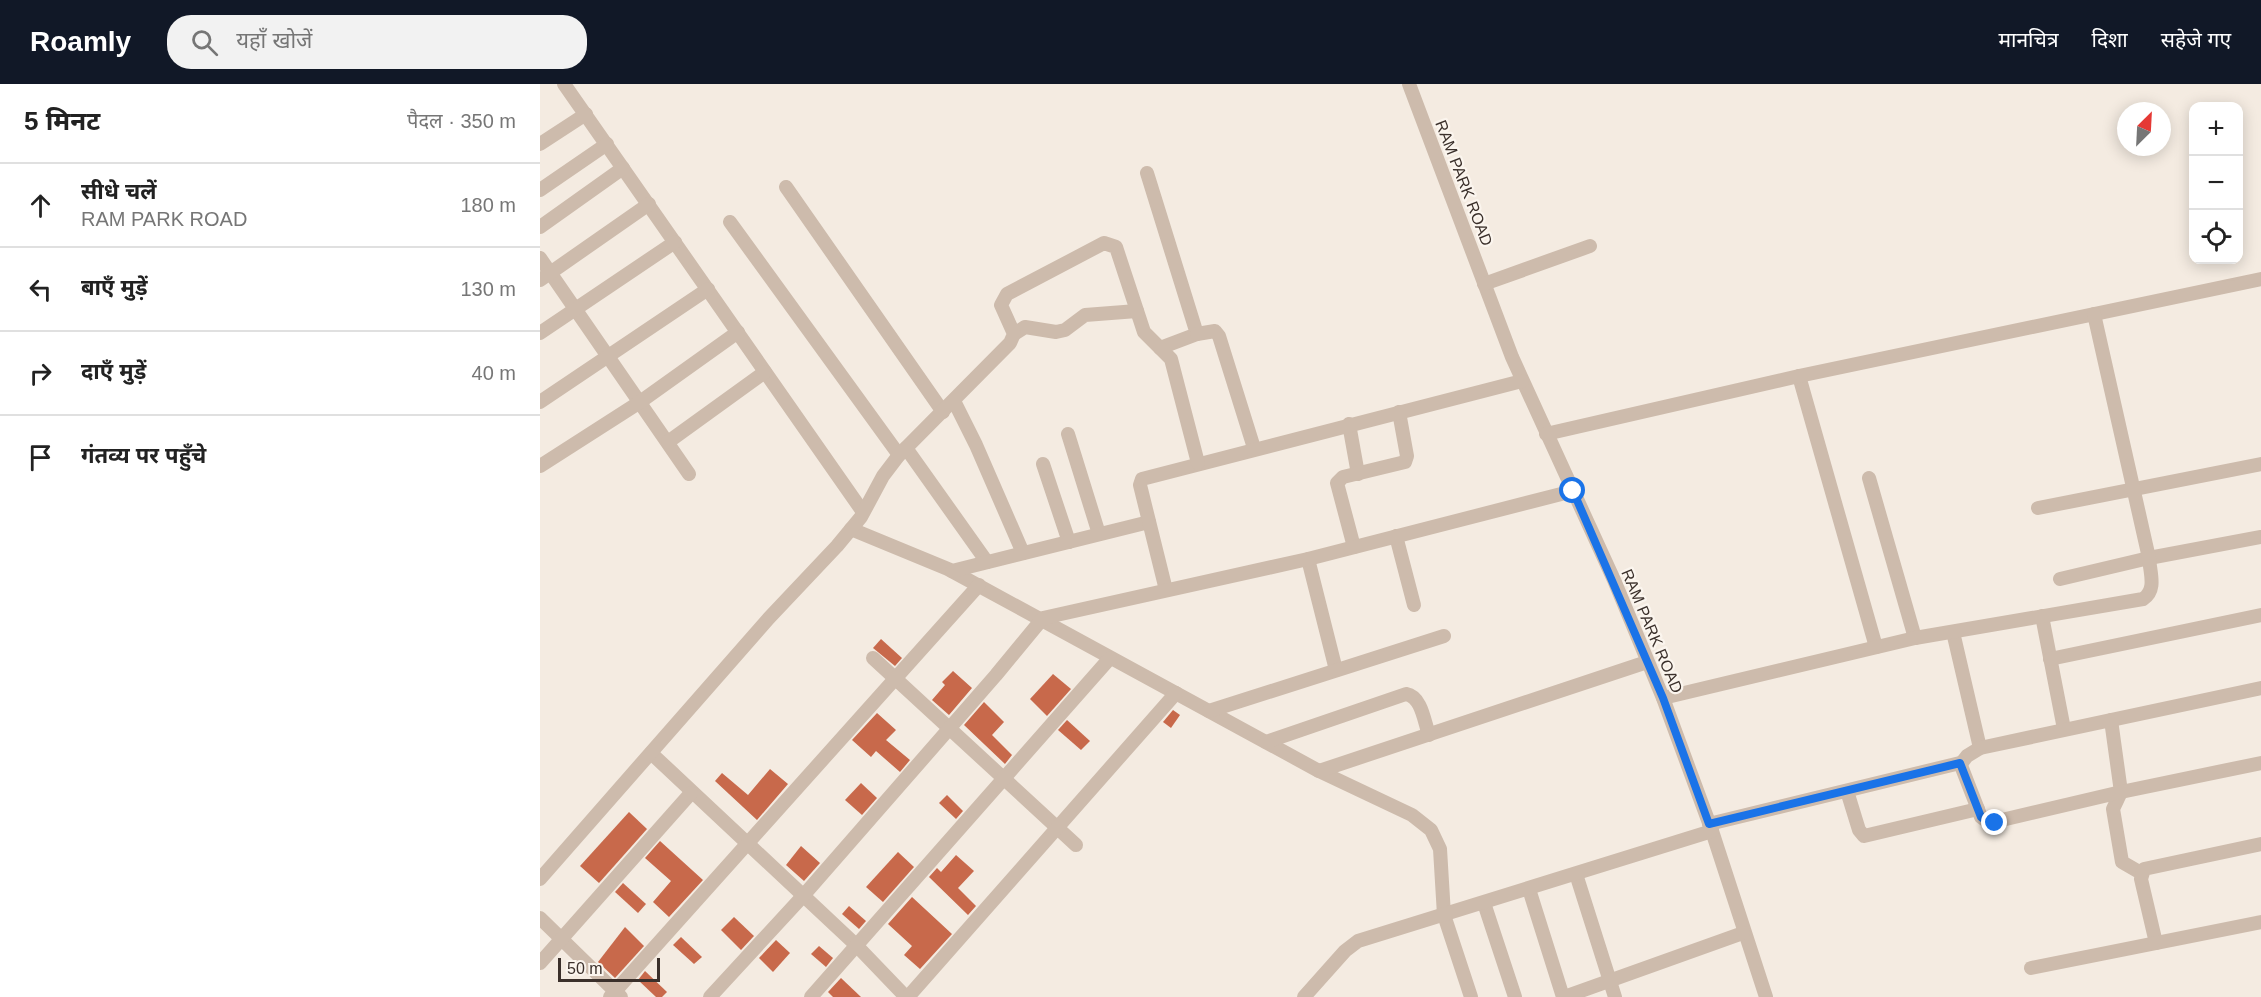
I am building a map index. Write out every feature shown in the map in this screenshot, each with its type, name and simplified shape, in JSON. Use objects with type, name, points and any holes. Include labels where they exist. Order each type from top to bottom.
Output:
[{"type":"street","points":[[564,84],[863,512]]},
{"type":"street","name":"RAM PARK ROAD","points":[[1409,84],[1522,381],[1614,580],[1663,698],[1711,828],[1743,933],[1766,997]]},
{"type":"street","points":[[540,144],[586,114]]},
{"type":"street","points":[[540,190],[607,144]]},
{"type":"street","points":[[540,227],[624,168]]},
{"type":"street","points":[[1148,172],[1197,334]]},
{"type":"street","points":[[786,187],[943,412]]},
{"type":"street","points":[[545,276],[648,204]]},
{"type":"street","points":[[730,222],[987,562]]},
{"type":"street","points":[[540,333],[675,242]]},
{"type":"street","points":[[1014,334],[1001,305],[1007,294],[1104,243],[1116,247],[1144,332],[1173,365],[1198,463]]},
{"type":"street","points":[[1484,284],[1590,246]]},
{"type":"street","points":[[540,258],[545,276],[575,309],[689,474]]},
{"type":"street","points":[[1546,434],[1799,376],[2261,279]]},
{"type":"street","points":[[540,402],[708,289]]},
{"type":"street","points":[[540,879],[769,618],[851,529],[883,476],[903,452],[1010,343],[1014,334],[1025,327],[1056,332],[1065,330],[1085,315],[1137,311]]},
{"type":"street","points":[[1663,698],[1915,638],[2143,599],[2151,590],[2152,584],[2149,558],[2094,315]]},
{"type":"street","points":[[1160,348],[1197,334],[1215,331],[1220,336],[1254,448]]},
{"type":"street","points":[[540,466],[640,402],[738,332]]},
{"type":"street","points":[[668,442],[765,372]]},
{"type":"street","points":[[1799,376],[1876,647]]},
{"type":"street","points":[[1166,590],[1140,485],[1142,479],[1254,448],[1522,381]]},
{"type":"street","points":[[954,401],[1023,553]]},
{"type":"street","points":[[1354,547],[1337,483],[1343,477],[1402,464],[1407,460],[1399,412]]},
{"type":"street","points":[[1349,424],[1358,474]]},
{"type":"street","points":[[1068,434],[1099,534]]},
{"type":"street","points":[[1043,464],[1069,542]]},
{"type":"street","points":[[2038,508],[2261,464]]},
{"type":"street","points":[[1869,478],[1915,638]]},
{"type":"street","points":[[710,997],[803,896],[950,729],[1042,618],[1308,559],[1573,491]]},
{"type":"street","points":[[952,571],[1149,522]]},
{"type":"street","points":[[851,529],[952,571],[1319,771],[1412,815],[1431,830],[1440,849],[1444,915],[1471,997]]},
{"type":"street","points":[[1396,536],[1414,605]]},
{"type":"street","points":[[2060,579],[2149,558],[2261,537]]},
{"type":"street","points":[[1308,559],[1336,670]]},
{"type":"street","points":[[540,918],[616,995],[979,585]]},
{"type":"street","points":[[2050,659],[2261,615]]},
{"type":"street","points":[[2042,616],[2064,729]]},
{"type":"street","points":[[1953,632],[1980,748]]},
{"type":"street","points":[[1209,711],[1444,636]]},
{"type":"street","points":[[873,658],[1076,845]]},
{"type":"street","points":[[811,997],[1110,658]]},
{"type":"street","points":[[1319,771],[1647,662]]},
{"type":"street","points":[[1304,997],[1345,951],[1358,941],[1576,874],[1711,828],[1847,790],[1960,765],[1967,756],[1980,748],[2261,688]]},
{"type":"street","points":[[651,753],[691,794],[856,945],[907,997],[1176,693]]},
{"type":"street","points":[[1266,742],[1406,694],[1415,697],[1418,702],[1429,735]]},
{"type":"street","points":[[2111,720],[2121,792],[2113,808],[2122,862],[2141,873],[2156,943]]},
{"type":"street","points":[[1960,765],[1984,821],[1995,823],[2121,792],[2261,764]]},
{"type":"street","points":[[1847,790],[1859,830],[1864,836],[1978,809]]},
{"type":"street","points":[[540,963],[691,794]]},
{"type":"street","points":[[2141,873],[2148,867],[2261,844]]},
{"type":"street","points":[[1576,874],[1615,997]]},
{"type":"street","points":[[1529,889],[1563,997],[1743,933]]},
{"type":"street","points":[[1484,903],[1515,997]]},
{"type":"street","points":[[2031,968],[2261,922]]},
{"type":"building","points":[[881,639],[902,658],[895,666],[873,648]]},
{"type":"building","points":[[953,671],[972,688],[949,715],[932,700],[945,685],[942,682]]},
{"type":"building","points":[[1053,674],[1071,689],[1047,716],[1030,699]]},
{"type":"building","points":[[984,702],[1004,722],[992,735],[1012,755],[1005,764],[964,725]]},
{"type":"building","points":[[1173,710],[1180,715],[1171,728],[1163,722]]},
{"type":"building","points":[[877,713],[896,730],[886,740],[910,760],[900,772],[876,751],[871,757],[852,740]]},
{"type":"building","points":[[1067,720],[1090,741],[1081,750],[1058,730]]},
{"type":"building","points":[[770,769],[788,784],[757,820],[715,781],[722,773],[748,795]]},
{"type":"building","points":[[861,783],[877,798],[862,815],[845,800]]},
{"type":"building","points":[[947,795],[963,811],[956,819],[939,803]]},
{"type":"building","points":[[629,812],[647,829],[599,883],[580,866]]},
{"type":"building","points":[[660,841],[703,880],[669,917],[653,902],[671,881],[645,858]]},
{"type":"building","points":[[801,846],[820,863],[804,881],[786,865]]},
{"type":"building","points":[[898,852],[914,867],[883,902],[866,887]]},
{"type":"building","points":[[956,855],[974,871],[958,888],[976,906],[968,915],[929,877],[937,868],[941,872]]},
{"type":"building","points":[[623,883],[646,904],[638,913],[615,892]]},
{"type":"building","points":[[912,897],[952,934],[920,969],[904,955],[912,946],[888,924]]},
{"type":"building","points":[[849,906],[866,921],[859,929],[842,914]]},
{"type":"building","points":[[734,917],[754,936],[741,950],[721,930]]},
{"type":"building","points":[[625,927],[644,946],[615,978],[598,962]]},
{"type":"building","points":[[681,937],[702,957],[694,964],[673,945]]},
{"type":"building","points":[[776,940],[790,953],[773,972],[759,958]]},
{"type":"building","points":[[819,946],[833,958],[826,967],[811,954]]},
{"type":"building","points":[[645,971],[667,992],[662,997],[656,997],[638,980]]},
{"type":"building","points":[[841,978],[861,997],[833,997],[828,992]]},
{"type":"route","points":[[1573,491],[1614,580],[1663,698],[1709,824],[1960,763],[1981,817],[1984,821],[1995,823]]}]
